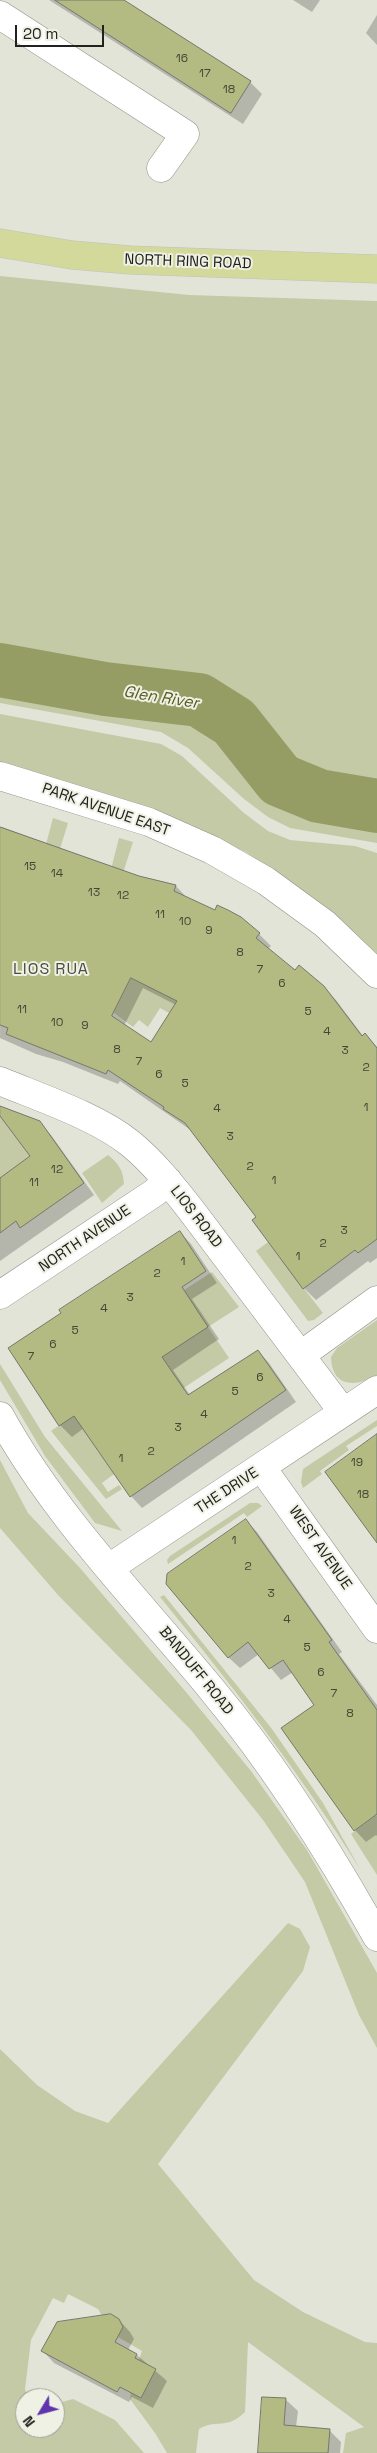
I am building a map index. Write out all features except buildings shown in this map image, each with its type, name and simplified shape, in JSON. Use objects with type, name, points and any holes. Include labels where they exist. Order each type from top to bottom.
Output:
[{"type":"main road","name":"NORTH RING ROAD","points":[[0,243],[72,255],[130,260],[377,269]]},
{"type":"street","points":[[0,15],[185,134],[161,168]]},
{"type":"street","name":"PARK AVENUE EAST","points":[[0,776],[149,822],[212,850],[266,881],[326,924],[377,974]]},
{"type":"street","name":"LIOS ROAD","points":[[0,1081],[102,1124],[131,1144],[168,1181],[343,1412]]},
{"type":"street","name":"NORTH AVENUE","points":[[0,1295],[154,1193],[168,1181]]},
{"type":"street","points":[[301,1355],[377,1300]]},
{"type":"street","name":"THE DRIVE","points":[[109,1568],[377,1390]]},
{"type":"street","name":"BANDUFF ROAD","points":[[0,1416],[45,1488],[109,1568],[215,1692],[264,1757],[302,1811],[377,1937]]},
{"type":"street","name":"WEST AVENUE","points":[[262,1468],[377,1629]]},
{"type":"green space","points":[[0,276],[189,295],[377,301],[377,843],[290,828],[268,817],[244,799],[188,748],[161,732],[0,703]]},
{"type":"green space","points":[[0,714],[161,744],[182,756],[244,813],[268,831],[290,840],[355,846],[377,853],[377,956],[319,903],[246,852],[176,821],[0,762]]},
{"type":"green space","points":[[53,818],[68,823],[59,852],[45,848]]},
{"type":"green space","points":[[119,838],[133,842],[123,873],[111,869]]},
{"type":"green space","points":[[123,933],[204,976],[169,1013],[160,1008],[148,1027],[139,1020],[133,1027],[114,1013]]},
{"type":"green space","points":[[0,1116],[30,1156],[0,1179]]},
{"type":"green space","points":[[108,1155],[120,1168],[124,1184],[102,1203],[82,1173]]},
{"type":"green space","points":[[268,1242],[323,1313],[314,1320],[308,1321],[256,1251]]},
{"type":"green space","points":[[212,1272],[239,1307],[208,1327],[229,1358],[173,1395],[152,1331],[184,1290]]},
{"type":"green space","points":[[377,1320],[377,1375],[361,1382],[353,1383],[340,1379],[332,1367],[331,1357],[337,1348]]},
{"type":"green space","points":[[0,1364],[45,1437],[122,1531],[95,1523],[45,1456],[0,1380]]},
{"type":"green space","points":[[65,1384],[109,1432],[93,1444],[114,1474],[102,1483],[108,1492],[119,1485],[122,1489],[106,1499],[51,1431],[65,1421]]},
{"type":"green space","points":[[377,1420],[377,1426],[346,1446],[349,1450],[320,1471],[322,1474],[303,1488],[301,1482],[303,1469]]},
{"type":"green space","points":[[0,1460],[28,1513],[80,1568],[186,1692],[251,1771],[307,1850],[377,1973],[377,2048],[359,2015],[305,1882],[263,1820],[191,1730],[58,1595],[0,1528]]},
{"type":"green space","points":[[250,1503],[258,1503],[262,1506],[247,1517],[244,1513],[168,1564],[167,1560],[170,1556]]},
{"type":"green space","points":[[164,1595],[272,1729],[323,1803],[360,1869],[314,1798],[264,1730],[160,1597]]},
{"type":"green space","points":[[377,1816],[377,1875],[351,1834]]},
{"type":"green space","points":[[288,1923],[300,1929],[310,1947],[303,1971],[158,2164],[254,2280],[303,2312],[365,2342],[377,2343],[377,2453],[343,2453],[346,2433],[364,2427],[248,2342],[245,2412],[232,2421],[211,2424],[199,2429],[196,2453],[167,2453],[130,2399],[131,2392],[141,2398],[156,2369],[139,2360],[142,2351],[118,2337],[123,2327],[117,2319],[110,2315],[102,2316],[98,2309],[68,2294],[64,2303],[53,2298],[31,2340],[25,2388],[15,2388],[15,2438],[65,2438],[65,2401],[73,2399],[115,2420],[144,2453],[0,2453],[0,2049],[37,2085],[75,2111],[108,2123]]},
{"type":"waterway","name":"Glen River","points":[[0,670],[105,689],[199,700],[234,722],[280,780],[319,796],[377,806]]},
{"type":"district","name":"LIOS RUA","points":[[51,970]]}]
